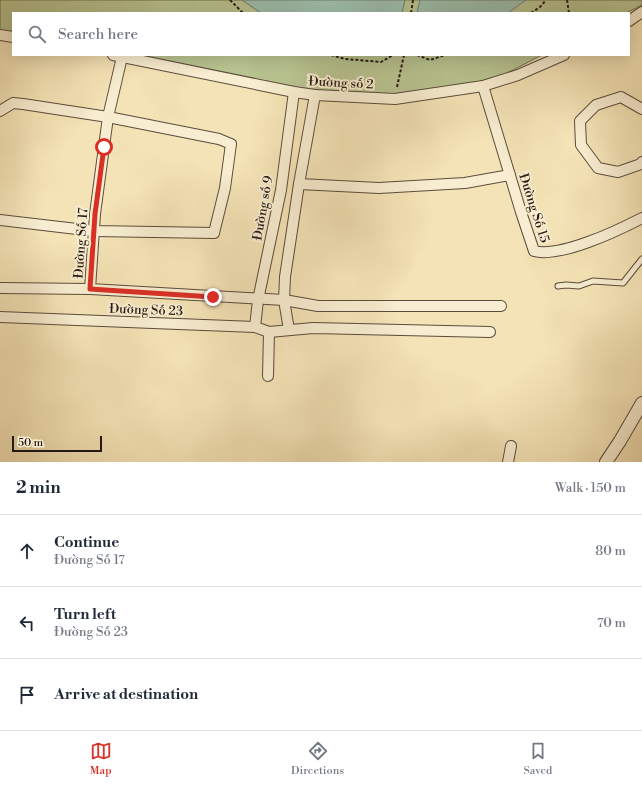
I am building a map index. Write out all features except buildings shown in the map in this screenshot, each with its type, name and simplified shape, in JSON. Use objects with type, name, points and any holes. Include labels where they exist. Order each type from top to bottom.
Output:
[{"type":"street","points":[[630,21],[642,12]]},
{"type":"street","points":[[0,35],[12,37]]},
{"type":"street","name":"Đường số 2","points":[[117,56],[294,92],[314,95],[395,99],[484,86],[518,75],[562,56]]},
{"type":"street","name":"Đường Số 17","points":[[90,289],[94,231],[117,56]]},
{"type":"street","name":"Đường Số 15","points":[[484,86],[534,251],[542,253],[566,249],[627,226],[642,218]]},
{"type":"street","name":"Đường số 9","points":[[255,327],[258,300],[281,190],[294,92]]},
{"type":"street","points":[[289,330],[284,300],[285,277],[314,95]]},
{"type":"street","points":[[642,109],[621,97],[596,105],[580,121],[581,145],[598,168],[618,172],[642,162]]},
{"type":"street","points":[[0,111],[13,103],[18,103],[219,139],[231,144],[225,188],[214,233],[94,231],[0,220]]},
{"type":"street","points":[[299,184],[379,188],[465,183],[510,174]]},
{"type":"street","name":"Đường Số 23","points":[[0,288],[90,289],[258,300],[284,300],[318,306],[502,306]]},
{"type":"street","name":"Đường Số 23","points":[[0,317],[255,327],[269,332],[313,328],[490,332]]},
{"type":"street","points":[[268,376],[269,332]]},
{"type":"street","points":[[606,462],[642,403]]},
{"type":"street","points":[[508,462],[511,446]]},
{"type":"lane","points":[[558,286],[579,286],[593,281],[624,283],[642,258]]},
{"type":"path","points":[[230,0],[242,12]]},
{"type":"path","points":[[411,12],[413,0]]},
{"type":"path","points":[[532,12],[540,7],[546,0]]},
{"type":"path","points":[[567,0],[570,12]]},
{"type":"path","points":[[334,56],[345,59],[381,62],[391,56]]},
{"type":"path","points":[[395,99],[398,78],[404,56]]},
{"type":"path","points":[[420,56],[430,60],[442,56]]},
{"type":"green space","points":[[0,0],[642,0],[642,5],[628,12],[12,12],[12,36],[0,33]]},
{"type":"green space","points":[[117,56],[540,56],[484,85],[395,97],[294,90]]},
{"type":"shaded area","points":[[242,0],[405,0],[402,12],[260,12]]},
{"type":"shaded area","points":[[420,0],[526,0],[509,12],[417,12]]},
{"type":"route","points":[[104,147],[95,214],[90,289],[213,297]]}]
